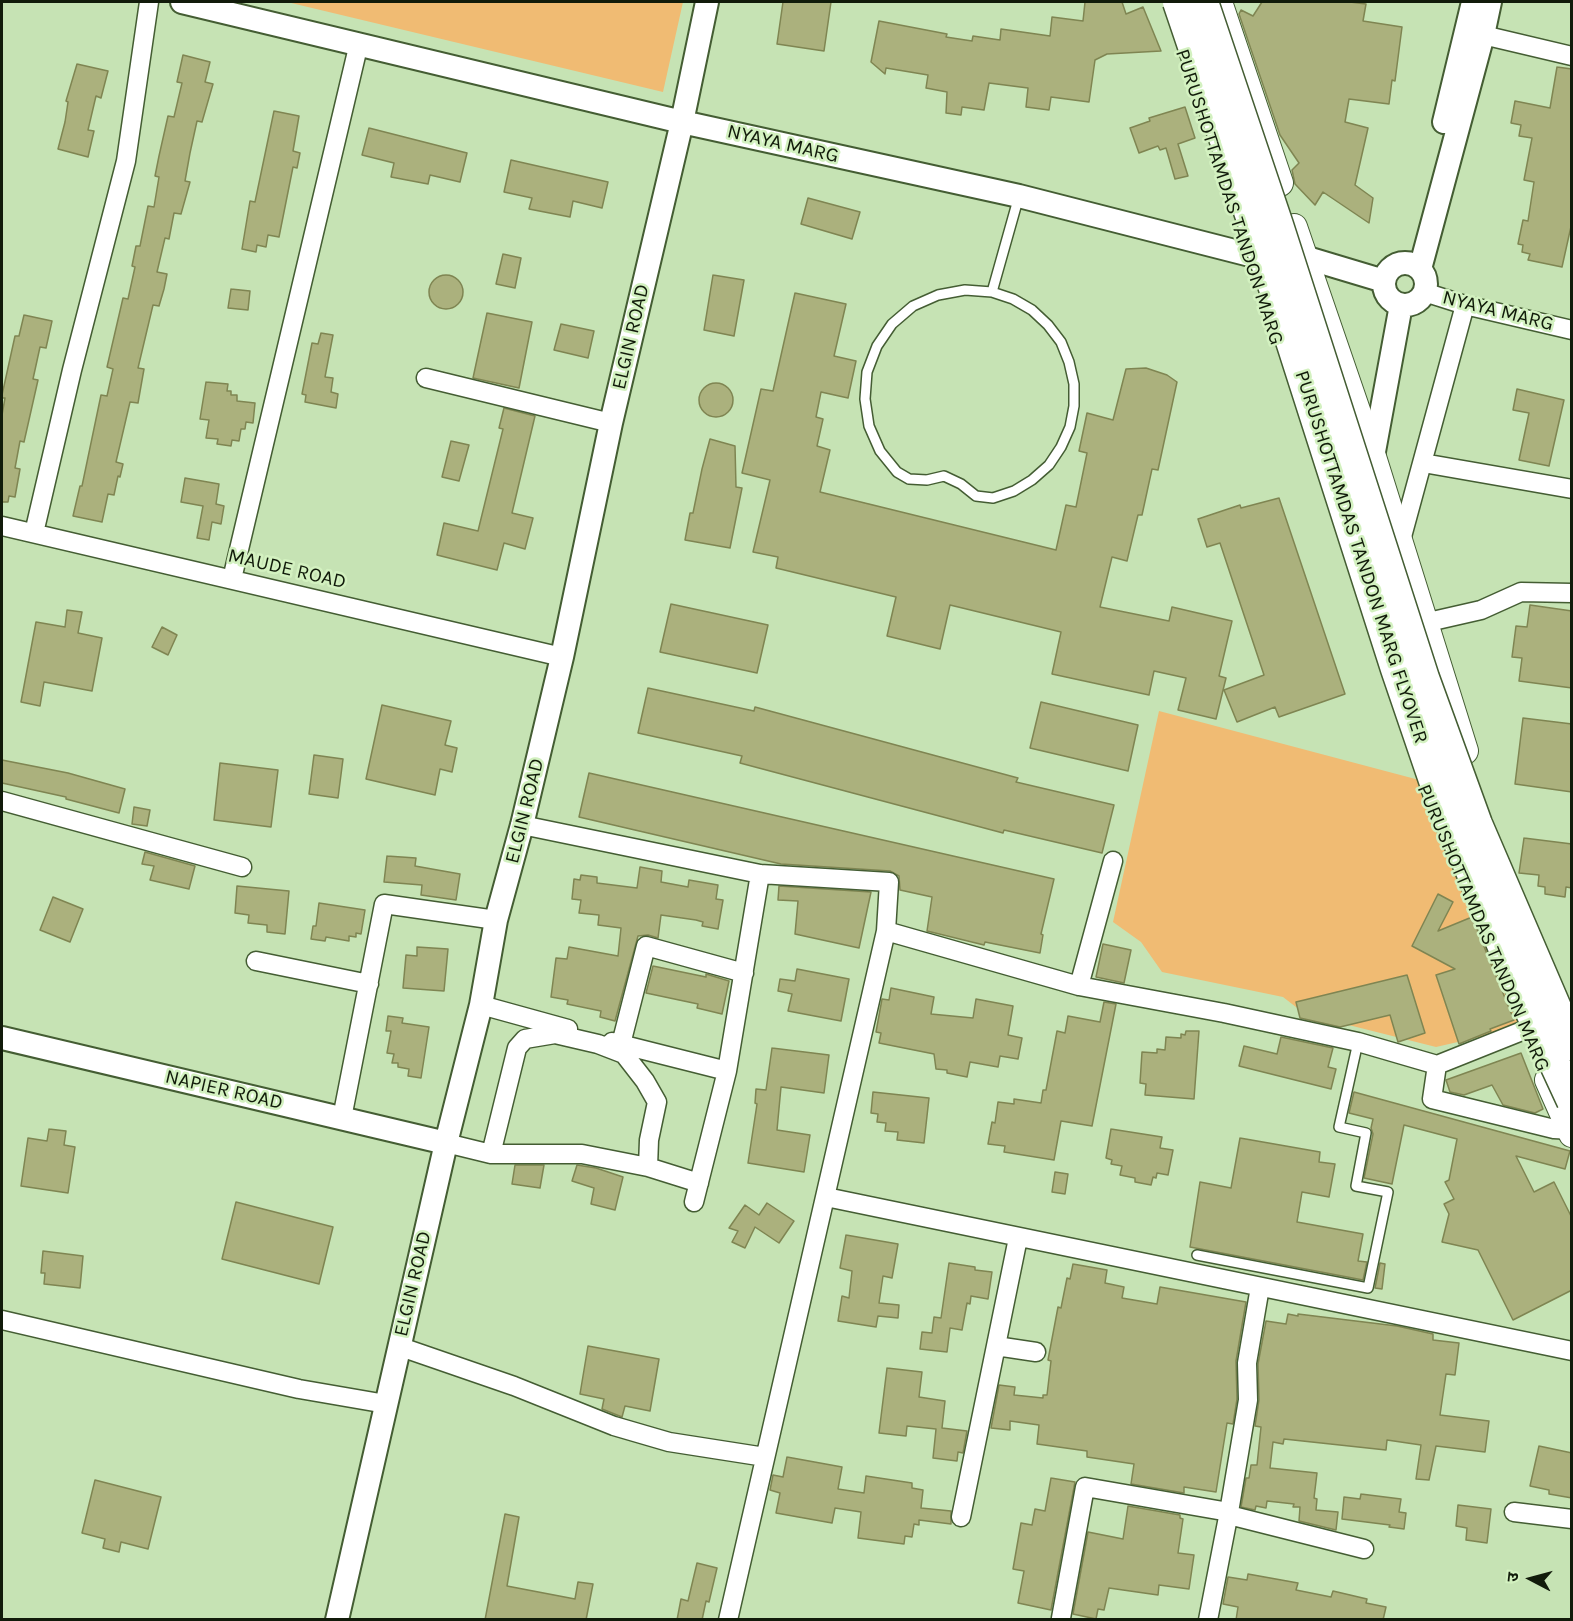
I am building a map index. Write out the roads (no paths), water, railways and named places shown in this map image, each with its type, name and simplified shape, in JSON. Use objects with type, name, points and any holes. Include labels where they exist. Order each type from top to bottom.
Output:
[{"type":"main road","name":"PURUSHOTTAMDAS TANDON MARG","points":[[1164,2],[1250,255],[1368,632],[1431,814],[1571,1124]]},
{"type":"main road","name":"PURUSHOTTAMDAS TANDON MARG FLYOVER","points":[[1178,2],[1257,235],[1396,669],[1440,798],[1528,1006],[1571,1124]]},
{"type":"main road","name":"PURUSHOTTAMDAS TANDON MARG FLYOVER","points":[[1203,2],[1278,225],[1424,678],[1477,824],[1572,1045]]},
{"type":"main road","points":[[1219,2],[1372,457],[1484,810],[1571,1008]]},
{"type":"street","points":[[34,533],[72,370],[126,161],[149,2]]},
{"type":"street","name":"NYAYA MARG","points":[[182,2],[682,122],[1019,196],[1250,255],[1304,257],[1384,281]]},
{"type":"street","name":"ELGIN ROAD","points":[[337,1620],[398,1346],[481,1005],[496,920],[522,825],[562,657],[611,423],[682,122],[707,2]]},
{"type":"street","points":[[1414,266],[1473,2]]},
{"type":"street","points":[[1414,266],[1483,35],[1490,2]]},
{"type":"street","points":[[1483,35],[1572,56]]},
{"type":"street","points":[[232,579],[358,43]]},
{"type":"street","points":[[1402,263],[1414,266],[1426,280],[1422,297],[1412,304],[1401,304],[1388,296],[1384,281],[1390,269],[1402,263]]},
{"type":"street","name":"NYAYA MARG","points":[[1424,292],[1465,305],[1572,330]]},
{"type":"street","points":[[1372,457],[1401,304]]},
{"type":"street","points":[[1400,545],[1465,305]]},
{"type":"street","points":[[426,378],[611,423]]},
{"type":"street","points":[[1423,463],[1572,489]]},
{"type":"street","name":"MAUDE ROAD","points":[[2,529],[34,533],[562,657]]},
{"type":"street","points":[[1424,623],[1481,610],[1521,592],[1572,593]]},
{"type":"street","points":[[2,801],[242,867]]},
{"type":"street","points":[[522,825],[760,874],[889,882],[886,931],[728,1620]]},
{"type":"street","points":[[1079,986],[1113,861]]},
{"type":"street","points":[[694,1202],[727,1071],[760,874]]},
{"type":"street","points":[[342,1118],[384,904],[496,920]]},
{"type":"street","points":[[886,931],[1079,986],[1224,1013],[1358,1042],[1437,1065],[1527,1029],[1571,1008]]},
{"type":"street","points":[[621,1044],[645,946],[744,973]]},
{"type":"street","points":[[256,961],[369,984]]},
{"type":"street","points":[[481,1005],[727,1071]]},
{"type":"street","points":[[491,1154],[517,1048],[525,1039],[555,1034],[598,1044],[624,1054],[645,1080],[657,1102],[649,1140],[648,1167]]},
{"type":"street","name":"NAPIER ROAD","points":[[2,1038],[446,1143]]},
{"type":"street","points":[[1437,1065],[1432,1099],[1554,1129],[1571,1124]]},
{"type":"street","points":[[446,1143],[491,1154],[582,1154],[648,1167],[699,1183]]},
{"type":"street","points":[[826,1197],[1572,1351]]},
{"type":"street","points":[[961,1517],[1018,1238]]},
{"type":"street","points":[[1208,1620],[1248,1400],[1247,1364],[1260,1287]]},
{"type":"street","points":[[2,1320],[299,1389],[386,1404]]},
{"type":"street","points":[[398,1346],[514,1386],[625,1430],[669,1443],[765,1457]]},
{"type":"street","points":[[996,1346],[1036,1353]]},
{"type":"street","points":[[1061,1618],[1085,1487],[1229,1514],[1364,1549]]},
{"type":"street","points":[[1514,1512],[1572,1519]]},
{"type":"lane","points":[[992,292],[1019,196]]},
{"type":"lane","points":[[965,290],[992,292],[1013,299],[1032,310],[1048,325],[1061,342],[1074,384],[1074,406],[1070,427],[1061,447],[1048,465],[1032,480],[1014,491],[993,498],[976,496],[961,484],[944,476],[927,480],[909,479],[897,472],[880,451],[869,426],[865,399],[867,372],[877,346],[892,324],[914,306],[938,295],[965,290]]},
{"type":"lane","points":[[1197,1255],[1368,1288],[1388,1192],[1356,1186],[1366,1133],[1339,1126],[1358,1042]]}]
